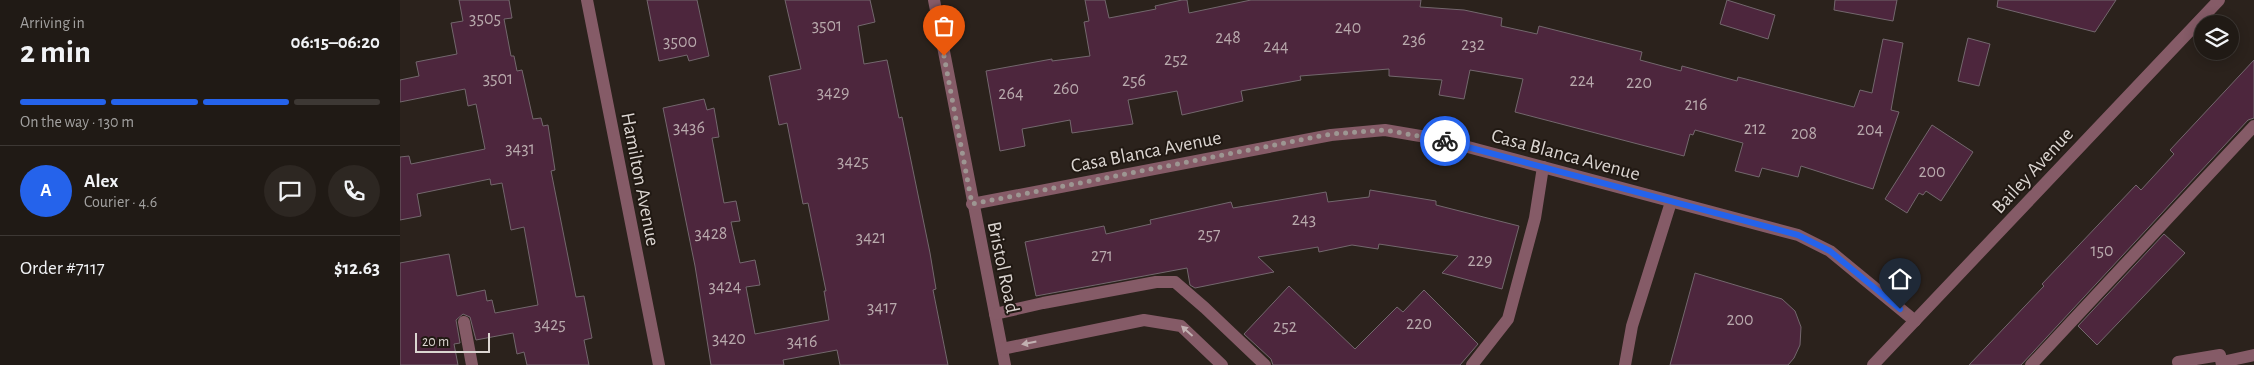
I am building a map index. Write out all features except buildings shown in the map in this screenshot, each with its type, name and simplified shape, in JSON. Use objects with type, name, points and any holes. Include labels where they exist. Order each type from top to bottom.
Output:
[{"type":"street","name":"Hamilton Avenue","points":[[587,0],[659,365]]},
{"type":"street","name":"Bristol Road","points":[[934,0],[972,204],[1005,365]]},
{"type":"street","name":"Bailey Avenue","points":[[1873,365],[2218,0]]},
{"type":"street","points":[[2031,365],[2254,126]]},
{"type":"street","name":"Casa Blanca Avenue","points":[[972,204],[1331,134],[1385,130],[1438,139],[1798,235],[1830,251],[1915,321]]},
{"type":"street","points":[[1472,365],[1508,319],[1535,218],[1543,167]]},
{"type":"street","points":[[1625,365],[1632,326],[1671,202]]},
{"type":"street","points":[[994,314],[1043,302],[1156,282],[1175,282],[1265,365]]},
{"type":"street","points":[[1002,349],[1144,320],[1181,326],[1222,365]]},
{"type":"street","points":[[464,322],[472,365]]},
{"type":"street","points":[[2179,365],[2178,362],[2220,355],[2222,364],[2254,355]]},
{"type":"way so far","points":[[944,56],[972,204],[1331,134],[1385,130],[1445,141]]},
{"type":"route","points":[[1445,141],[1798,235],[1830,251],[1900,309]]}]
